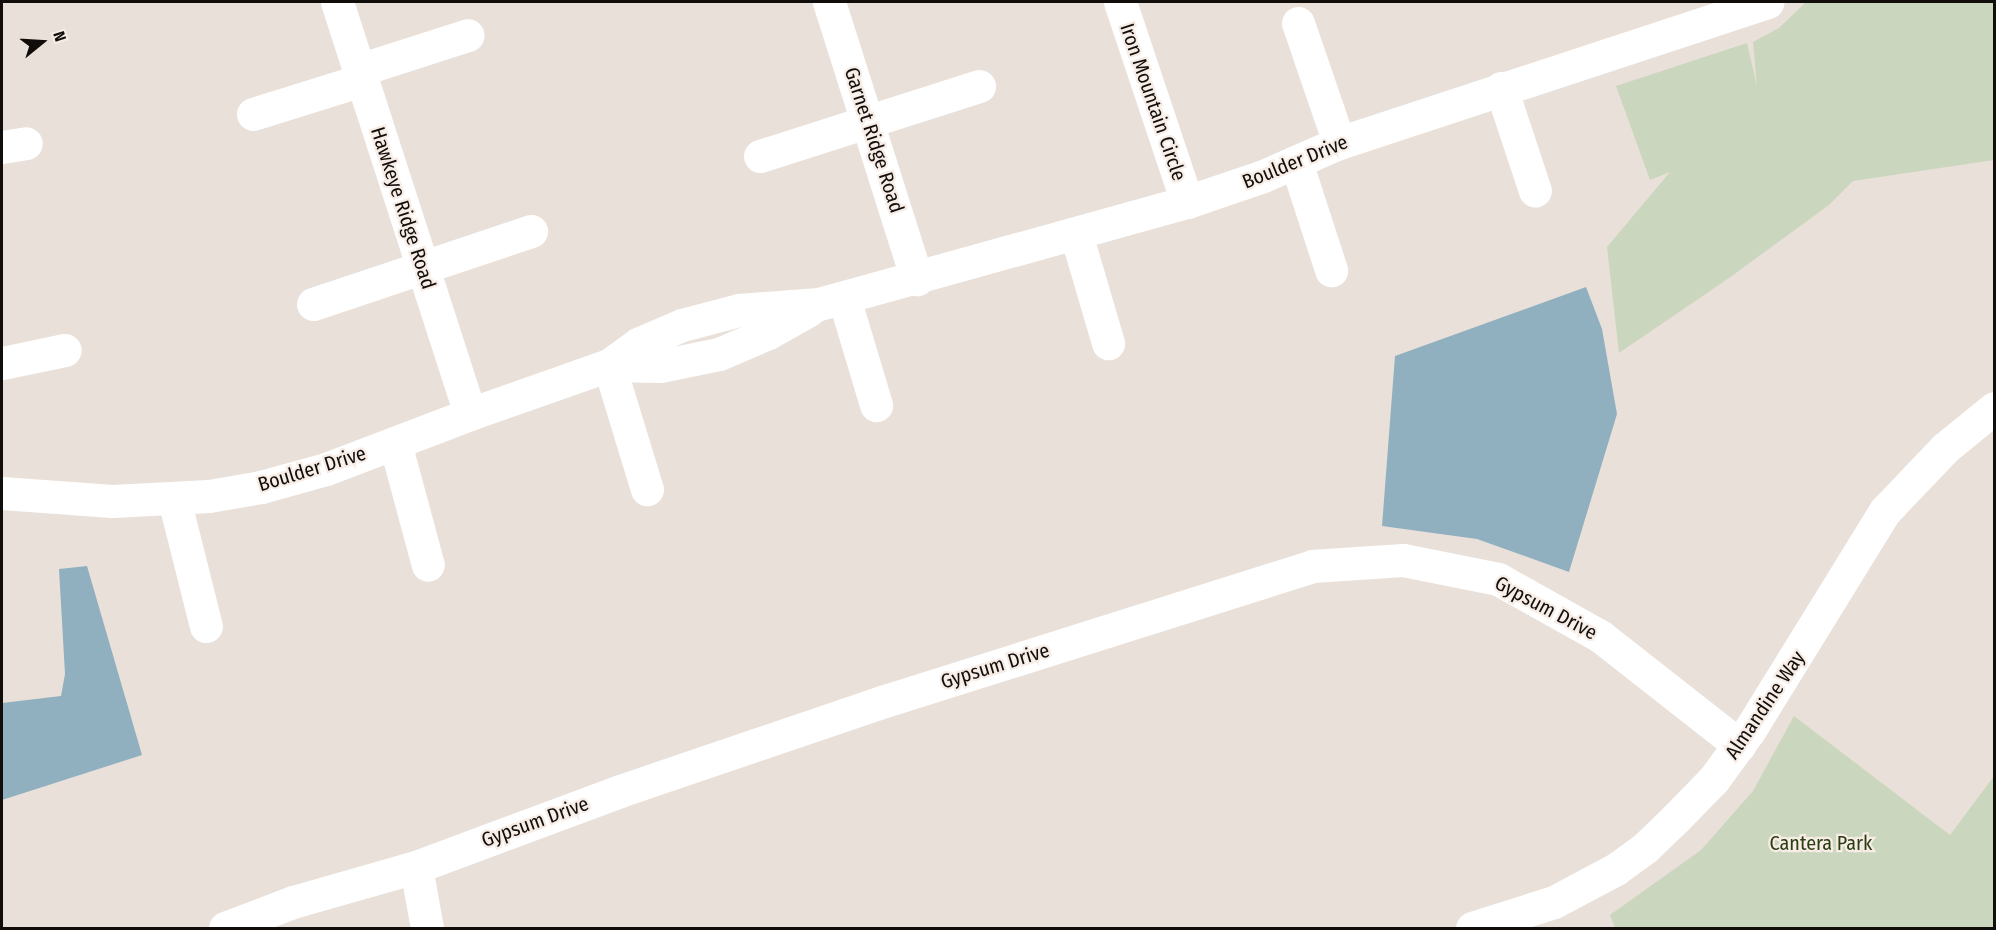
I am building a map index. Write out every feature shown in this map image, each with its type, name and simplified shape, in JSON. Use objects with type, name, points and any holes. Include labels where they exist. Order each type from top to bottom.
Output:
[{"type":"street","name":"Hawkeye Ridge Road","points":[[337,2],[470,414]]},
{"type":"street","name":"Garnet Ridge Road","points":[[829,2],[917,279]]},
{"type":"street","name":"Iron Mountain Circle","points":[[1120,2],[1187,202]]},
{"type":"street","name":"Boulder Drive","points":[[2,493],[112,501],[174,499],[209,496],[261,487],[326,469],[470,414],[609,365],[660,366],[719,354],[768,333],[831,301],[917,279],[1187,202],[1261,177],[1339,143],[1767,2]]},
{"type":"street","points":[[1298,23],[1339,143]]},
{"type":"street","points":[[253,114],[468,35]]},
{"type":"street","points":[[760,156],[979,86]]},
{"type":"street","points":[[1501,88],[1535,190]]},
{"type":"street","points":[[1296,162],[1331,270]]},
{"type":"street","points":[[313,304],[531,231]]},
{"type":"street","points":[[1076,234],[1108,343]]},
{"type":"street","points":[[831,301],[876,405]]},
{"type":"street","points":[[2,363],[65,350]]},
{"type":"street","points":[[609,365],[647,489]]},
{"type":"street","name":"Almandine Way","points":[[1472,928],[1554,902],[1616,869],[1646,847],[1676,818],[1714,779],[1739,745],[1793,664],[1886,511],[1945,448],[1995,408]]},
{"type":"street","points":[[394,442],[428,565]]},
{"type":"street","points":[[174,499],[206,626]]},
{"type":"street","name":"Gypsum Drive","points":[[225,928],[293,902],[417,867],[620,791],[885,700],[1312,566],[1403,560],[1497,579],[1600,636],[1739,745]]},
{"type":"street","points":[[417,867],[428,928]]},
{"type":"green space","points":[[1806,2],[1994,2],[1994,160],[1853,181],[1829,205],[1729,278],[1619,353],[1607,247],[1670,172],[1650,180],[1616,86],[1747,43],[1757,86],[1753,42],[1779,28]]},
{"type":"green space","name":"Cantera Park","points":[[1794,716],[1950,835],[1994,776],[1994,928],[1615,928],[1610,915],[1701,850],[1753,791]]},
{"type":"water","points":[[1586,287],[1602,329],[1617,414],[1569,572],[1477,539],[1382,526],[1395,356]]},
{"type":"water","points":[[87,566],[142,755],[2,800],[2,703],[61,696],[65,674],[59,569]]}]
